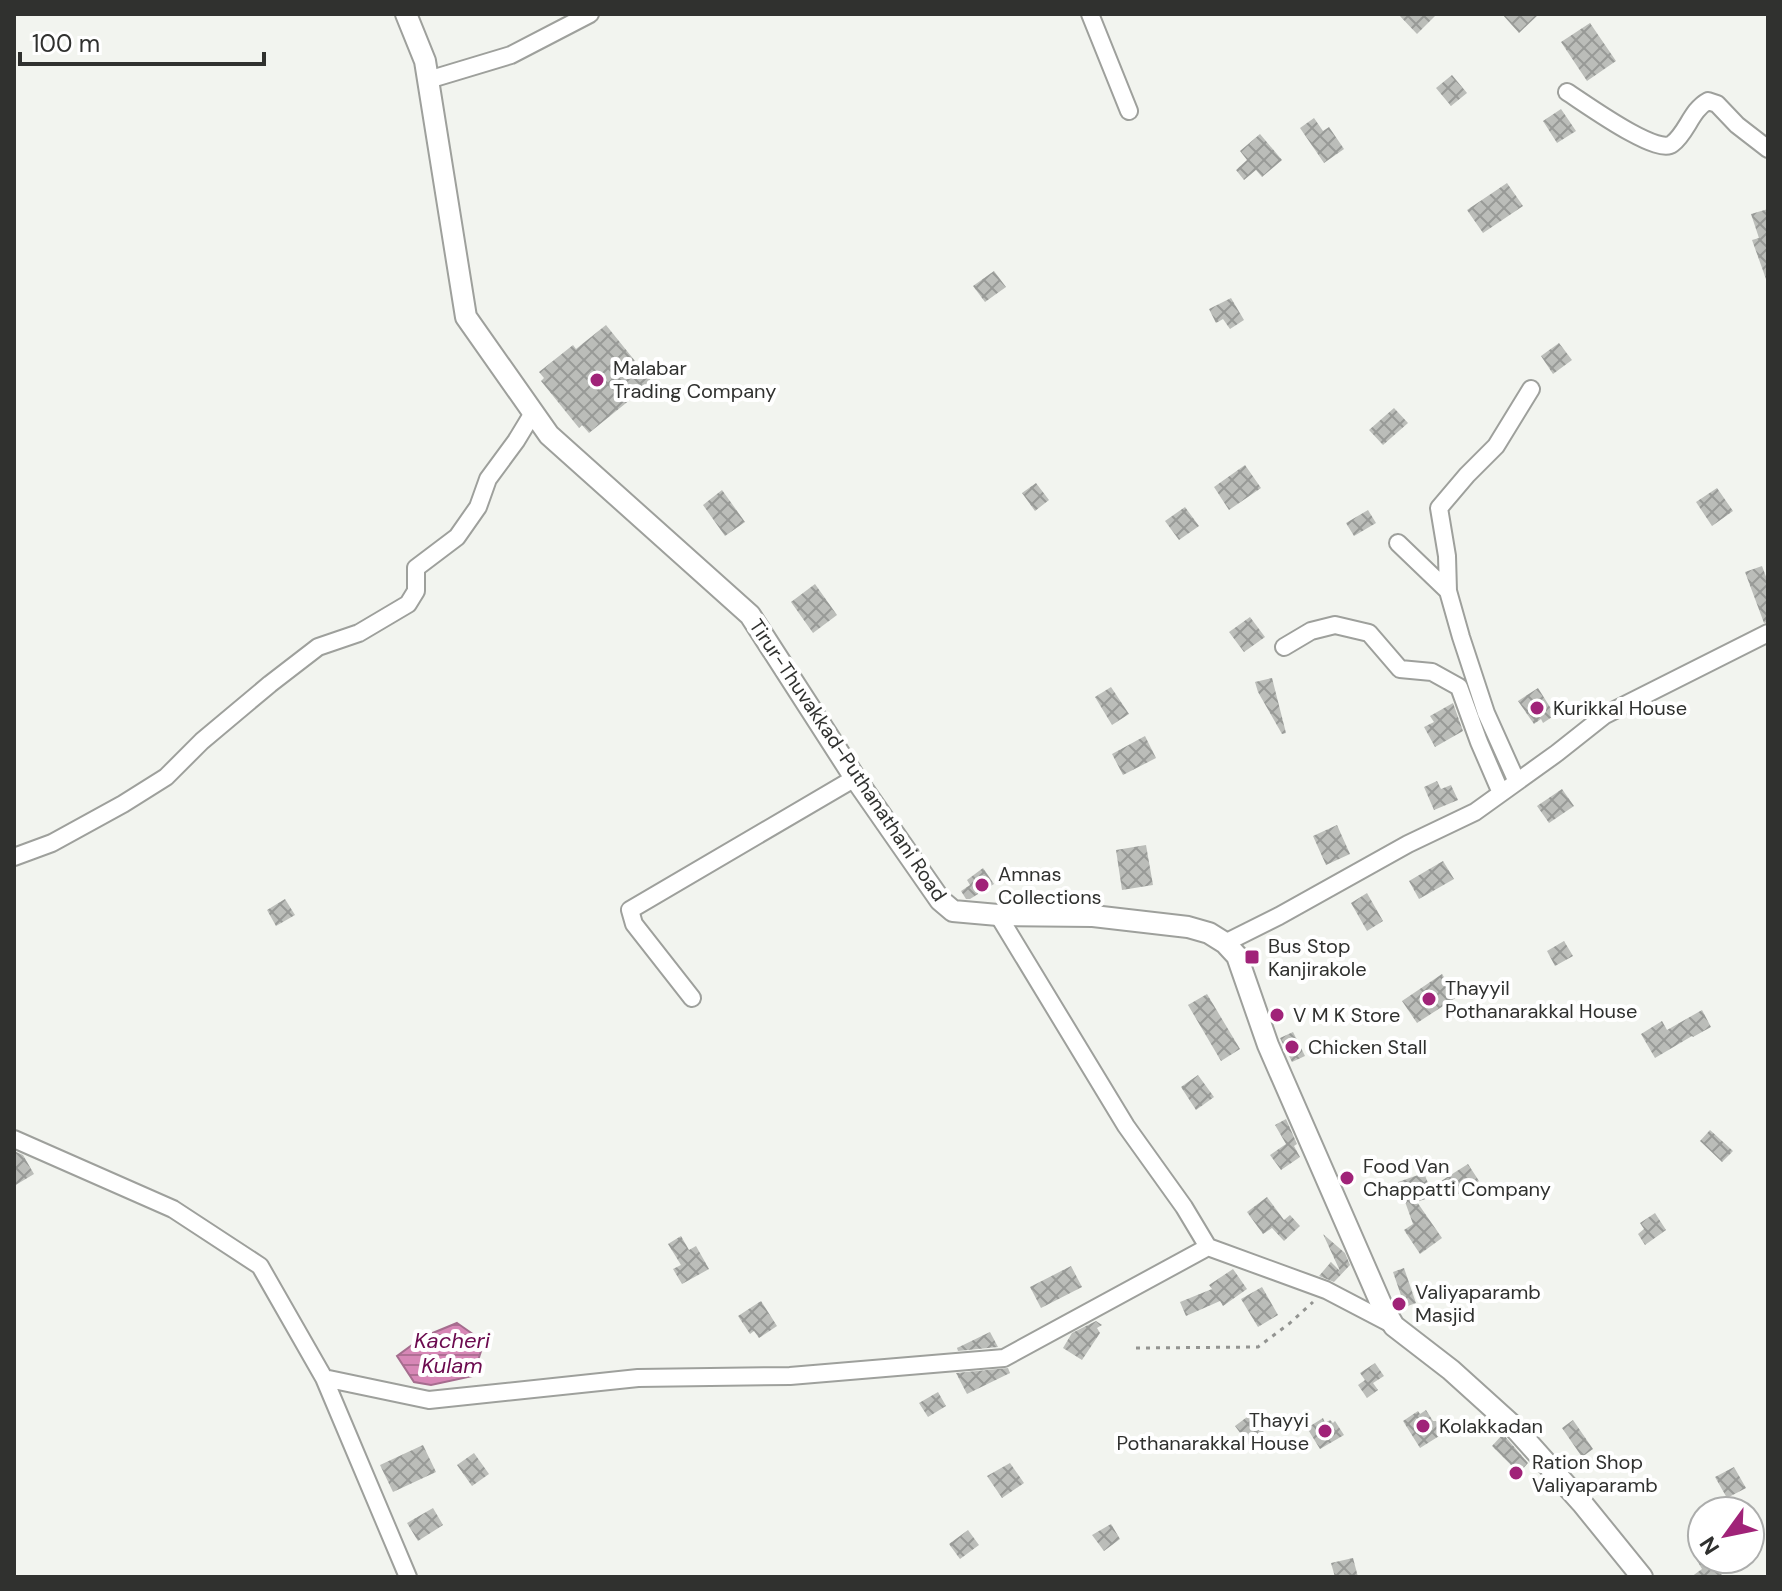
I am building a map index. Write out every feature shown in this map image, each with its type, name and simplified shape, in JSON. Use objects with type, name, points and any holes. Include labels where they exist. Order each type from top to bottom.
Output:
[{"type":"main road","name":"Tirur-Thuvakkad-Puthanathani Road","points":[[406,14],[425,61],[466,317],[549,435],[750,615],[855,778],[940,900],[953,911],[1093,916],[1188,927],[1209,933],[1225,943]]},
{"type":"main road","points":[[1225,943],[1237,956],[1268,1045],[1382,1306],[1394,1326],[1451,1370],[1513,1426],[1582,1503],[1642,1577]]},
{"type":"street","points":[[428,80],[511,55],[590,14]]},
{"type":"street","points":[[1090,14],[1129,111]]},
{"type":"street","points":[[1567,92],[1634,134],[1666,147],[1687,126],[1700,105],[1708,101],[1717,104],[1737,125],[1768,149]]},
{"type":"street","points":[[1517,782],[1486,713],[1461,637],[1448,591],[1447,556],[1439,508],[1496,446],[1531,389]]},
{"type":"street","points":[[14,857],[52,843],[166,777],[270,684],[318,647],[359,633],[408,604],[416,591],[416,568],[457,537],[478,507],[488,479],[533,413]]},
{"type":"street","points":[[1398,543],[1448,591]]},
{"type":"street","points":[[1284,647],[1311,631],[1335,625],[1369,633],[1400,669],[1432,672],[1459,687],[1501,793]]},
{"type":"street","points":[[1225,943],[1408,844],[1475,812],[1605,715],[1768,633]]},
{"type":"street","points":[[692,998],[634,924],[630,910],[855,778]]},
{"type":"street","points":[[998,915],[1126,1126],[1184,1207],[1208,1247],[1326,1290],[1394,1326]]},
{"type":"street","points":[[14,1139],[173,1209],[260,1266],[324,1378],[408,1577]]},
{"type":"street","points":[[324,1378],[429,1400],[638,1378],[790,1376],[1004,1358],[1208,1247]]},
{"type":"path","points":[[1136,1348],[1258,1347],[1326,1290]]},
{"type":"water","name":"Kacheri Kulam","points":[[457,1323],[484,1342],[473,1376],[431,1385],[414,1382],[397,1356],[423,1337]]},
{"type":"building","points":[[1398,14],[1437,14],[1417,34]]},
{"type":"building","points":[[1502,14],[1539,14],[1519,33]]},
{"type":"building","points":[[1590,23],[1616,61],[1587,81],[1561,42]]},
{"type":"building","points":[[1452,75],[1467,93],[1451,106],[1436,88]]},
{"type":"building","points":[[1561,109],[1576,131],[1557,143],[1543,121]]},
{"type":"building","points":[[1314,118],[1323,131],[1329,127],[1344,149],[1324,163],[1300,128]]},
{"type":"building","points":[[1260,134],[1282,160],[1262,177],[1256,170],[1244,180],[1236,170],[1247,160],[1240,151]]},
{"type":"building","points":[[1507,183],[1523,206],[1483,233],[1467,210]]},
{"type":"building","points":[[1768,209],[1766,279],[1752,240],[1759,238],[1751,214]]},
{"type":"building","points":[[994,271],[1006,287],[985,302],[973,286]]},
{"type":"building","points":[[1231,298],[1244,320],[1230,329],[1223,319],[1216,323],[1209,309]]},
{"type":"building","name":"Malabar Trading Company","points":[[606,325],[652,382],[589,433],[582,425],[579,428],[541,381],[544,378],[539,372],[573,345],[576,349]]},
{"type":"building","points":[[1559,343],[1572,360],[1553,374],[1541,356]]},
{"type":"building","points":[[1394,408],[1408,423],[1383,445],[1369,430]]},
{"type":"building","points":[[1245,465],[1261,488],[1229,510],[1214,487]]},
{"type":"building","points":[[1036,483],[1049,500],[1035,511],[1022,493]]},
{"type":"building","points":[[1717,488],[1733,511],[1712,526],[1696,502]]},
{"type":"building","points":[[722,490],[745,522],[725,536],[703,505]]},
{"type":"building","points":[[1185,507],[1199,526],[1179,540],[1165,521]]},
{"type":"building","points":[[1368,510],[1376,523],[1354,536],[1346,523]]},
{"type":"building","points":[[1762,566],[1768,582],[1768,622],[1764,623],[1745,572]]},
{"type":"building","points":[[815,584],[837,615],[813,633],[791,602]]},
{"type":"building","points":[[1250,617],[1265,637],[1244,652],[1229,632]]},
{"type":"building","points":[[1272,678],[1286,733],[1282,734],[1255,682]]},
{"type":"building","points":[[1111,687],[1129,714],[1112,725],[1095,697]]},
{"type":"building","name":"Kurikkal House","points":[[1538,688],[1555,715],[1543,723],[1541,719],[1534,724],[1518,701]]},
{"type":"building","points":[[1453,703],[1463,731],[1435,747],[1424,727],[1434,722],[1430,716]]},
{"type":"building","points":[[1145,736],[1156,758],[1123,775],[1112,754]]},
{"type":"building","points":[[1437,781],[1441,789],[1451,785],[1458,800],[1434,810],[1424,787]]},
{"type":"building","points":[[1562,789],[1574,806],[1549,823],[1537,806]]},
{"type":"building","points":[[1337,825],[1350,854],[1326,865],[1313,836]]},
{"type":"building","points":[[1146,845],[1153,885],[1122,890],[1116,850]]},
{"type":"building","points":[[1443,861],[1454,879],[1419,899],[1409,881]]},
{"type":"building","name":"Amnas Collections","points":[[983,868],[994,884],[966,899],[961,891],[970,885],[967,880]]},
{"type":"building","points":[[1367,893],[1383,921],[1367,931],[1351,903]]},
{"type":"building","points":[[285,899],[295,915],[276,926],[267,910]]},
{"type":"building","points":[[1564,941],[1573,956],[1555,966],[1547,951]]},
{"type":"building","name":"Thayyil Pothanarakkal House","points":[[1442,974],[1457,997],[1417,1023],[1402,1001]]},
{"type":"building","points":[[1207,994],[1240,1049],[1221,1061],[1188,1005]]},
{"type":"building","points":[[1702,1010],[1711,1027],[1655,1058],[1641,1034],[1662,1021],[1667,1030]]},
{"type":"building","name":"Chicken Stall","points":[[1293,1032],[1305,1056],[1292,1062],[1280,1038]]},
{"type":"building","points":[[1198,1075],[1214,1097],[1196,1110],[1181,1087]]},
{"type":"building","points":[[1286,1119],[1300,1157],[1281,1170],[1270,1155],[1286,1144],[1275,1125]]},
{"type":"building","points":[[1710,1130],[1733,1151],[1722,1162],[1700,1141]]},
{"type":"building","points":[[14,1151],[23,1155],[34,1174],[14,1186]]},
{"type":"building","points":[[1468,1164],[1479,1181],[1457,1195],[1453,1189],[1417,1202],[1442,1238],[1420,1254],[1404,1230],[1413,1224],[1398,1182],[1424,1173],[1430,1188]]},
{"type":"building","points":[[1267,1197],[1284,1220],[1290,1215],[1300,1226],[1284,1241],[1272,1228],[1263,1234],[1247,1212]]},
{"type":"building","points":[[1655,1213],[1666,1230],[1645,1245],[1638,1234],[1644,1229],[1640,1223]]},
{"type":"building","points":[[1323,1234],[1345,1253],[1350,1265],[1334,1282],[1319,1276],[1331,1262],[1340,1271]]},
{"type":"building","points":[[681,1236],[689,1250],[696,1246],[709,1269],[682,1284],[673,1269],[681,1265],[668,1244]]},
{"type":"building","points":[[1071,1266],[1082,1287],[1041,1308],[1030,1287]]},
{"type":"building","points":[[1404,1268],[1416,1303],[1405,1307],[1393,1272]]},
{"type":"building","points":[[1233,1269],[1247,1289],[1223,1306],[1220,1301],[1186,1316],[1180,1302],[1212,1289],[1209,1285]]},
{"type":"building","points":[[1262,1287],[1278,1315],[1258,1327],[1241,1299]]},
{"type":"building","points":[[761,1301],[777,1326],[759,1338],[754,1331],[750,1334],[738,1316]]},
{"type":"building","points":[[1096,1321],[1102,1325],[1097,1328],[1100,1333],[1082,1360],[1063,1348],[1072,1333]]},
{"type":"building","points":[[990,1332],[998,1347],[958,1351],[957,1348]]},
{"type":"building","points":[[1375,1363],[1384,1376],[1373,1383],[1378,1390],[1367,1398],[1358,1385],[1365,1380],[1360,1373]]},
{"type":"building","points":[[1008,1368],[1010,1373],[967,1394],[956,1373]]},
{"type":"building","points":[[938,1392],[946,1406],[928,1417],[919,1403]]},
{"type":"building","name":"Kolakkadan","points":[[1426,1410],[1444,1433],[1420,1448],[1403,1421],[1418,1411],[1420,1414]]},
{"type":"building","points":[[1251,1414],[1268,1438],[1252,1449],[1235,1426]]},
{"type":"building","name":"Thayyi Pothanarakkal House","points":[[1323,1418],[1325,1423],[1335,1421],[1344,1435],[1320,1449],[1307,1428]]},
{"type":"building","points":[[1573,1420],[1593,1449],[1582,1457],[1562,1428]]},
{"type":"building","points":[[1503,1434],[1528,1463],[1519,1473],[1492,1446]]},
{"type":"building","points":[[423,1445],[436,1472],[393,1492],[380,1465]]},
{"type":"building","points":[[474,1453],[489,1474],[472,1486],[457,1465]]},
{"type":"building","points":[[1010,1463],[1024,1483],[1002,1498],[987,1476]]},
{"type":"building","points":[[1734,1467],[1746,1488],[1725,1495],[1715,1477]]},
{"type":"building","points":[[433,1508],[443,1525],[418,1541],[407,1523]]},
{"type":"building","points":[[1111,1524],[1120,1539],[1104,1551],[1092,1535]]},
{"type":"building","points":[[968,1530],[979,1545],[960,1559],[949,1544]]},
{"type":"building","points":[[1353,1558],[1358,1577],[1335,1577],[1331,1563]]},
{"type":"building","points":[[1722,1575],[1723,1577],[1691,1577]]},
{"type":"place","name":"Malabar Trading Company","points":[[597,380]]},
{"type":"place","name":"Kurikkal House","points":[[1537,708]]},
{"type":"place","name":"Amnas Collections","points":[[982,885]]},
{"type":"place","name":"Bus Stop Kanjirakole","points":[[1252,957]]},
{"type":"place","name":"Thayyil Pothanarakkal House","points":[[1429,999]]},
{"type":"place","name":"V M K Store","points":[[1277,1015]]},
{"type":"place","name":"Chicken Stall","points":[[1292,1047]]},
{"type":"place","name":"Food Van Chappatti Company","points":[[1347,1178]]},
{"type":"place","name":"Valiyaparamb Masjid","points":[[1399,1304]]},
{"type":"place","name":"Kolakkadan","points":[[1423,1426]]},
{"type":"place","name":"Thayyi Pothanarakkal House","points":[[1325,1431]]},
{"type":"place","name":"Ration Shop Valiyaparamb","points":[[1516,1473]]}]
